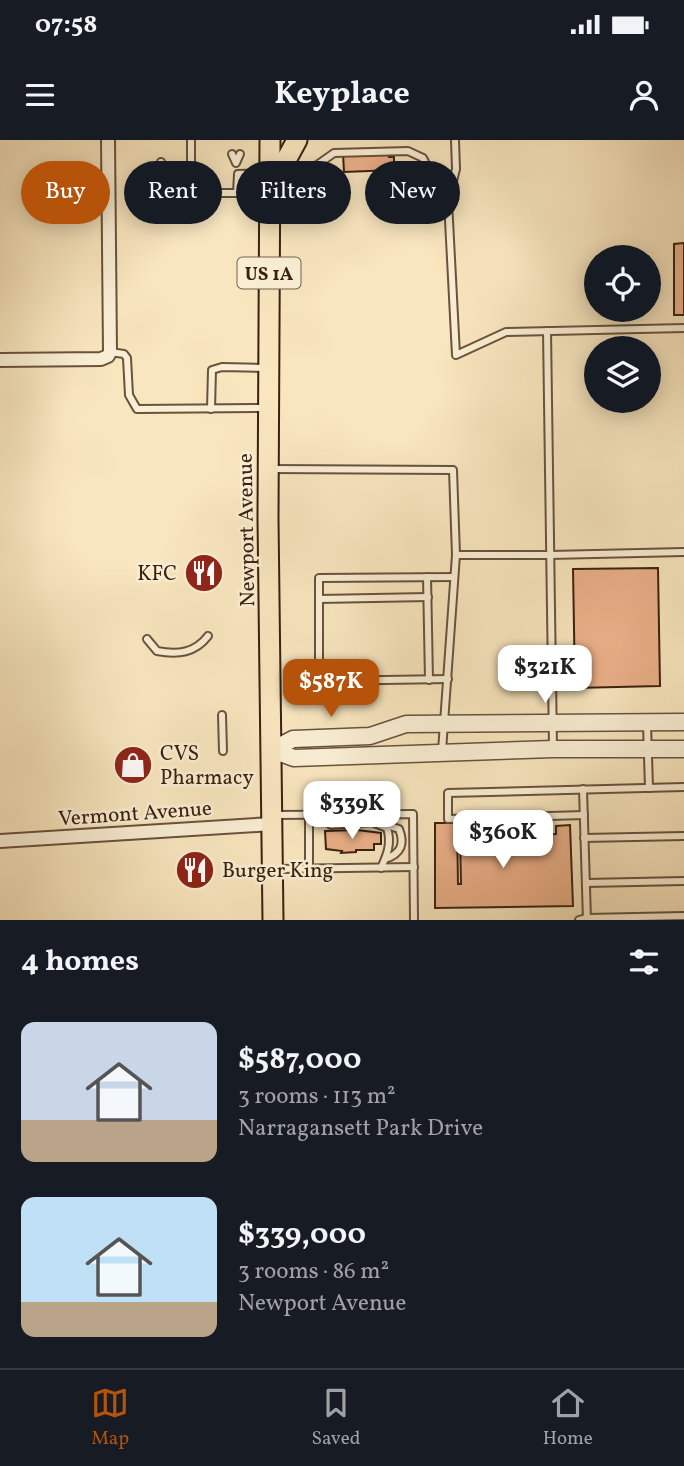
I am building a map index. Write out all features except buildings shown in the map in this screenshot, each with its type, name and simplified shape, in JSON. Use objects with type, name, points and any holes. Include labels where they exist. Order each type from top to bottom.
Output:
[{"type":"main road","name":"Newport Avenue","points":[[270,140],[270,161]]},
{"type":"main road","points":[[283,161],[297,140]]},
{"type":"main road","name":"Newport Avenue","points":[[270,224],[268,469],[273,920]]},
{"type":"street","points":[[0,360],[101,359],[109,354],[107,140]]},
{"type":"street","points":[[272,750],[293,738],[370,736],[405,724],[684,722]]},
{"type":"street","points":[[272,750],[294,758],[553,749],[684,748]]},
{"type":"street","name":"Vermont Avenue","points":[[0,841],[272,820]]},
{"type":"lane","points":[[191,140],[191,161]]},
{"type":"lane","points":[[455,140],[456,169],[448,201],[456,355],[506,332],[684,328]]},
{"type":"lane","points":[[323,161],[334,153],[408,151],[424,161]]},
{"type":"lane","points":[[232,153],[236,163]]},
{"type":"lane","points":[[237,161],[240,154]]},
{"type":"lane","points":[[547,331],[553,749]]},
{"type":"lane","points":[[109,354],[124,354],[127,358],[130,396],[136,409],[268,408]]},
{"type":"lane","points":[[211,409],[212,370],[222,367],[268,368]]},
{"type":"lane","points":[[268,469],[453,470],[456,555],[442,752]]},
{"type":"lane","points":[[456,555],[684,552]]},
{"type":"lane","points":[[427,577],[429,680]]},
{"type":"lane","points":[[448,679],[319,681],[319,578],[454,577]]},
{"type":"lane","points":[[319,599],[428,597]]},
{"type":"lane","points":[[147,639],[157,651],[190,651],[200,647],[208,636]]},
{"type":"lane","points":[[222,715],[223,751]]},
{"type":"lane","points":[[647,722],[649,788]]},
{"type":"lane","points":[[584,816],[448,818],[447,793],[684,787]]},
{"type":"lane","points":[[583,789],[586,883],[584,919],[684,916]]},
{"type":"lane","points":[[272,820],[309,815],[413,814],[414,920]]},
{"type":"lane","points":[[309,815],[309,868]]},
{"type":"lane","points":[[318,815],[331,825],[372,822],[399,829],[403,839],[402,847],[395,856],[385,859]]},
{"type":"lane","points":[[372,822],[387,828],[390,836],[381,868]]},
{"type":"lane","points":[[584,838],[684,836]]},
{"type":"lane","points":[[273,869],[414,867]]},
{"type":"lane","points":[[586,883],[684,881]]},
{"type":"place","name":"KFC","points":[[204,573]]},
{"type":"place","name":"CVS Pharmacy","points":[[133,765]]},
{"type":"place","name":"Burger King","points":[[195,870]]}]
